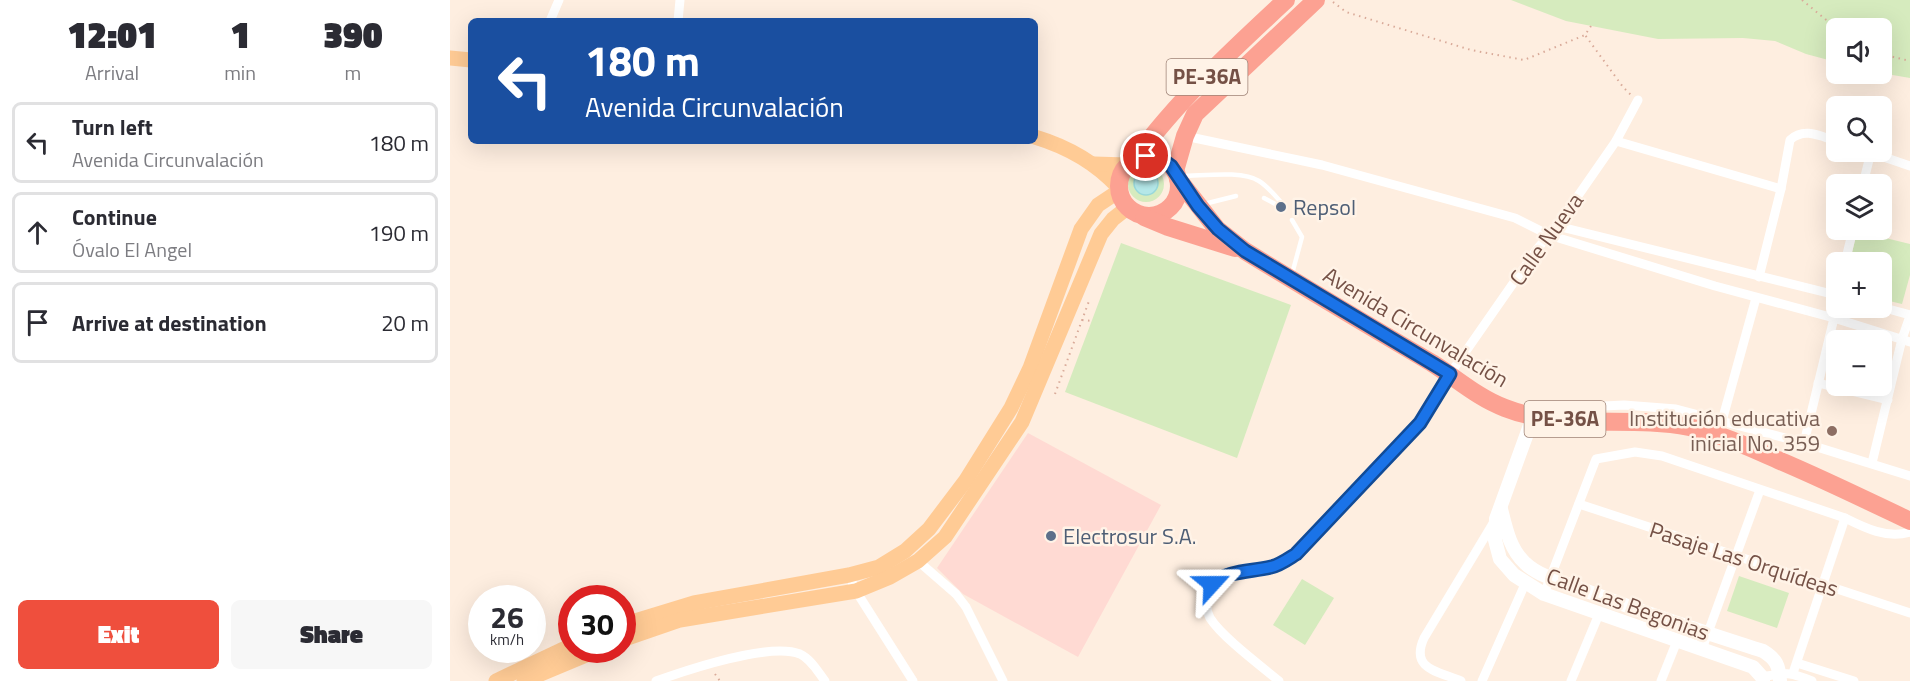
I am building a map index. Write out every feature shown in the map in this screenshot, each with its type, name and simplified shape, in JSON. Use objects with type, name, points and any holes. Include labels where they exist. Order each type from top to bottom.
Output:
[{"type":"highway","name":"PE-36A","points":[[1130,162],[1155,131],[1236,47],[1286,0]]},
{"type":"highway","name":"PE-36A","points":[[1177,175],[1185,136],[1195,114],[1325,1]]},
{"type":"highway","points":[[1146,156],[1160,158],[1177,175],[1178,195],[1170,208],[1157,216],[1126,201],[1122,171],[1130,162],[1146,156]]},
{"type":"highway","name":"Avenida Circunvalación","points":[[1177,175],[1198,206],[1218,229],[1245,251],[1450,374],[1484,399],[1506,409],[1533,417],[1592,422],[1653,422],[1720,435],[1818,477],[1910,521]]},
{"type":"highway","name":"Avenida Circunvalación","points":[[1126,201],[1168,226],[1245,251]]},
{"type":"main road","points":[[450,58],[468,60]]},
{"type":"main road","name":"Avenida Circunvalación","points":[[1038,138],[1074,152],[1094,164],[1126,201]]},
{"type":"main road","name":"Avenida Circunvalación","points":[[1094,164],[1130,162]]},
{"type":"main road","points":[[636,621],[694,603],[849,575],[879,567],[905,551],[929,529],[966,480],[1011,408],[1030,368],[1082,229],[1098,205],[1126,201]]},
{"type":"main road","points":[[636,635],[680,620],[856,591],[890,578],[918,561],[945,537],[1022,422],[1101,234],[1126,201]]},
{"type":"main road","points":[[947,505],[956,520]]},
{"type":"main road","points":[[496,681],[558,652]]},
{"type":"main road","points":[[524,681],[567,663]]},
{"type":"street","points":[[551,18],[559,0]]},
{"type":"street","points":[[678,18],[680,0]]},
{"type":"street","name":"Calle Nueva","points":[[1280,681],[1230,639],[1210,618],[1207,607],[1212,584],[1220,577],[1231,573],[1273,567],[1296,554],[1420,423],[1450,374],[1616,141],[1638,100]]},
{"type":"street","points":[[1759,277],[1781,189],[1790,140],[1794,136],[1810,132],[1826,138]]},
{"type":"street","points":[[1185,136],[1344,172],[1515,218],[1549,235],[1756,298],[1826,316]]},
{"type":"street","points":[[1616,141],[1781,189]]},
{"type":"street","points":[[1892,160],[1910,166]]},
{"type":"street","points":[[1557,226],[1826,293]]},
{"type":"street","points":[[1722,421],[1756,298]]},
{"type":"street","points":[[1872,463],[1906,340],[1910,316],[1892,311]]},
{"type":"street","points":[[1804,443],[1834,318],[1906,340]]},
{"type":"street","points":[[1818,383],[1888,400]]},
{"type":"street","points":[[1533,417],[1584,407],[1624,405],[1676,409],[1804,443],[1910,476]]},
{"type":"street","name":"Calle Las Begonias","points":[[1533,417],[1498,513],[1495,540],[1500,559],[1514,575],[1544,594],[1753,667],[1762,679],[1784,676],[1812,681]]},
{"type":"street","points":[[1544,594],[1596,459],[1635,453],[1662,456],[1845,518],[1867,529],[1900,535],[1910,531]]},
{"type":"street","points":[[1702,649],[1760,490]]},
{"type":"street","name":"Pasaje Las Orquídeas","points":[[1579,504],[1910,613]]},
{"type":"street","points":[[1461,681],[1426,667],[1421,662],[1419,648],[1498,513]]},
{"type":"street","name":"Calle Las Begonias","points":[[1498,513],[1515,552],[1526,565],[1551,578],[1645,614],[1763,651],[1774,658],[1784,676]]},
{"type":"street","points":[[1784,676],[1797,663],[1845,518]]},
{"type":"street","points":[[918,561],[956,594],[966,607],[1003,681]]},
{"type":"street","points":[[849,575],[856,591],[913,681]]},
{"type":"street","points":[[1482,681],[1525,584]]},
{"type":"street","points":[[1570,681],[1599,614]]},
{"type":"street","points":[[1661,681],[1677,641]]},
{"type":"street","points":[[656,681],[694,667],[765,652],[790,652],[807,658],[825,681]]},
{"type":"street","points":[[1797,663],[1854,681]]},
{"type":"lane","points":[[1177,175],[1245,176],[1257,179],[1278,203],[1264,198]]},
{"type":"lane","points":[[1198,206],[1236,196]]},
{"type":"lane","points":[[1290,279],[1302,237],[1302,232],[1293,218]]},
{"type":"path","points":[[1802,0],[1826,20]]},
{"type":"path","points":[[1325,1],[1346,12],[1471,50],[1524,60],[1585,35],[1591,26]]},
{"type":"path","points":[[1585,35],[1623,87],[1638,100]]},
{"type":"path","points":[[1892,57],[1910,61]]},
{"type":"path","points":[[1055,394],[1090,298]]},
{"type":"path","points":[[1082,320],[1092,321]]},
{"type":"shaded area","name":"Electrosur S.A.","points":[[1028,433],[1161,505],[1078,657],[963,594],[937,568]]},
{"type":"green space","points":[[1511,0],[1910,0],[1910,78],[1892,75],[1892,18],[1826,18],[1826,59],[1775,41],[1743,38],[1658,39],[1566,21]]},
{"type":"green space","points":[[1146,166],[1159,171],[1164,184],[1159,197],[1146,202],[1133,197],[1128,184],[1133,171]]},
{"type":"green space","points":[[1855,240],[1892,240],[1910,244],[1910,275],[1902,304],[1892,302],[1892,252],[1852,252]]},
{"type":"green space","points":[[1121,243],[1291,305],[1237,458],[1065,392]]},
{"type":"green space","points":[[1739,576],[1789,593],[1777,628],[1727,611]]},
{"type":"green space","points":[[1302,579],[1334,598],[1305,645],[1273,625]]},
{"type":"water","points":[[1146,171],[1151,172],[1157,178],[1157,188],[1151,194],[1146,195],[1141,194],[1135,188],[1134,183],[1135,178],[1141,172]]},
{"type":"place","name":"Repsol","points":[[1281,207]]},
{"type":"place","name":"Institución educativa inicial No. 359","points":[[1832,431]]},
{"type":"place","name":"Electrosur S.A.","points":[[1051,536]]},
{"type":"route","points":[[1146,156],[1166,161],[1198,206],[1218,229],[1245,251],[1450,374],[1420,423],[1296,554],[1273,567],[1231,573],[1220,577],[1212,584]]}]
